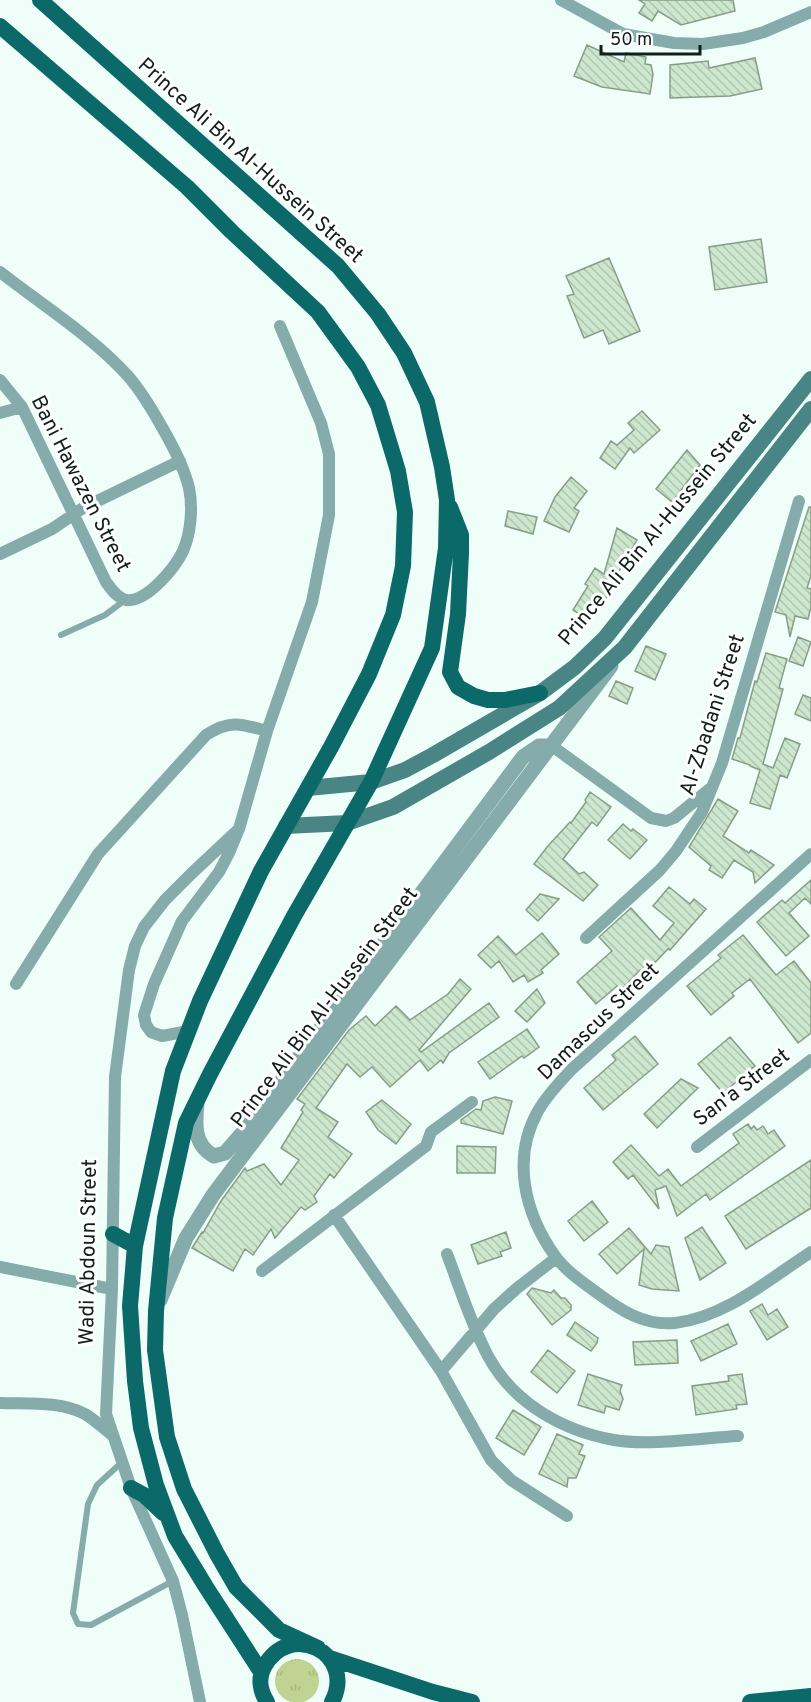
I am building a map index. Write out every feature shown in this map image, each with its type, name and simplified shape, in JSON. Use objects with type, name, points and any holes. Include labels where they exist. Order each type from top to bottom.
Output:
[{"type":"main road","name":"Prince Ali Bin Al-Hussein Street","points":[[40,0],[338,266],[378,314],[404,353],[427,402],[442,467],[447,500],[446,548],[432,648],[370,782],[294,916],[186,1123],[165,1218],[156,1311],[155,1350],[167,1437],[184,1489],[236,1587],[279,1630],[324,1653]]},
{"type":"main road","points":[[0,26],[187,187],[318,312],[358,367],[378,405],[398,471],[405,512],[403,566],[393,615],[369,674],[261,871],[200,1001],[173,1071],[135,1246],[130,1306],[135,1381],[141,1428],[156,1485],[175,1536],[261,1672]]},
{"type":"main road","name":"Prince Ali Bin Al-Hussein Street","points":[[308,788],[370,782],[405,770],[434,756],[540,693],[575,667],[605,638],[811,379]]},
{"type":"main road","name":"Prince Ali Bin Al-Hussein Street","points":[[286,826],[347,823],[393,807],[417,795],[559,708],[625,647],[811,409]]},
{"type":"main road","points":[[447,500],[460,535],[460,580],[450,672],[458,687],[474,696],[488,700],[505,700],[540,693]]},
{"type":"main road","points":[[113,1234],[135,1246]]},
{"type":"main road","points":[[131,1488],[144,1495],[168,1518]]},
{"type":"main road","points":[[264,1700],[260,1684],[261,1672],[270,1657],[284,1646],[302,1643],[433,1692],[472,1702]]},
{"type":"main road","points":[[324,1653],[338,1674],[337,1692],[332,1702]]},
{"type":"main road","points":[[750,1702],[811,1696]]},
{"type":"street","points":[[561,0],[623,34],[674,43],[703,44],[743,38],[764,32],[811,12]]},
{"type":"street","name":"Bani Hawazen Street","points":[[0,272],[101,350],[128,376],[147,400],[180,461],[189,489],[191,514],[184,549],[174,567],[157,585],[137,599],[125,600],[115,594],[106,582],[22,407],[0,380]]},
{"type":"street","points":[[189,1031],[162,1036],[151,1032],[146,1025],[144,1015],[154,984],[182,921],[219,872],[229,854],[267,731],[312,602],[328,515],[329,454],[321,423],[280,326]]},
{"type":"street","points":[[0,413],[22,407]]},
{"type":"street","points":[[0,554],[180,461]]},
{"type":"street","name":"Al-Zbadani Street","points":[[586,938],[660,870],[676,851],[702,812],[714,786],[738,713],[799,501]]},
{"type":"street","name":"Prince Ali Bin Al-Hussein Street","points":[[156,1311],[176,1260],[200,1213],[625,647]]},
{"type":"street","points":[[16,984],[98,854],[206,735],[227,724],[239,724],[267,731]]},
{"type":"street","name":"Prince Ali Bin Al-Hussein Street","points":[[198,1100],[195,1127],[198,1139],[207,1152],[214,1156],[225,1153],[245,1130],[523,757],[539,746],[552,746]]},
{"type":"street","points":[[552,746],[651,818],[659,821],[674,818],[714,786]]},
{"type":"street","name":"Wadi Abdoun Street","points":[[200,1702],[173,1581],[131,1488],[106,1414],[112,1289],[115,1077],[129,970],[135,945],[144,927],[165,900],[238,829]]},
{"type":"street","name":"Damascus Street","points":[[811,854],[572,1069],[552,1091],[538,1112],[527,1138],[523,1169],[524,1188],[537,1226],[556,1258],[576,1278],[614,1306],[645,1320],[673,1323],[702,1317],[729,1305],[811,1252]]},
{"type":"street","points":[[123,1017],[144,1015]]},
{"type":"street","name":"San'a Street","points":[[697,1147],[811,1060]]},
{"type":"street","points":[[262,1271],[426,1146],[431,1132],[472,1102]]},
{"type":"street","points":[[334,1215],[441,1371],[491,1460],[500,1471],[567,1516]]},
{"type":"street","points":[[447,1254],[489,1357],[515,1391],[539,1412],[562,1423],[615,1440],[645,1441],[738,1436]]},
{"type":"street","points":[[441,1371],[476,1328],[516,1289],[556,1258]]},
{"type":"street","points":[[0,1267],[112,1289]]},
{"type":"street","points":[[0,1403],[58,1405],[72,1408],[87,1415],[112,1435]]},
{"type":"lane","points":[[61,635],[105,615],[125,600]]},
{"type":"lane","points":[[121,1463],[97,1485],[88,1503],[72,1612],[78,1624],[91,1625],[173,1581]]},
{"type":"green space","points":[[297,1659],[312,1666],[319,1681],[312,1696],[297,1703],[282,1696],[275,1681],[282,1666]]},
{"type":"building","points":[[639,0],[733,0],[735,11],[681,25],[658,11],[652,21],[639,13],[645,4]]},
{"type":"building","points":[[587,45],[624,62],[626,53],[646,57],[645,64],[651,65],[653,74],[650,94],[602,87],[574,76]]},
{"type":"building","points":[[755,58],[762,89],[730,96],[670,98],[670,65],[708,61],[709,68]]},
{"type":"building","points":[[761,239],[767,282],[715,290],[709,247]]},
{"type":"building","points":[[609,258],[640,331],[609,344],[603,330],[584,338],[567,296],[574,294],[566,276]]},
{"type":"building","points":[[642,411],[660,430],[634,453],[630,448],[615,469],[600,458],[611,441],[617,445],[634,430],[628,423]]},
{"type":"building","points":[[687,450],[700,465],[672,502],[656,489]]},
{"type":"building","points":[[571,477],[587,491],[574,508],[579,511],[569,532],[544,521],[555,497]]},
{"type":"building","points":[[809,507],[811,507],[811,576],[807,588],[811,589],[811,607],[808,619],[795,616],[790,637],[786,615],[775,612]]},
{"type":"building","points":[[508,511],[537,517],[533,534],[505,526]]},
{"type":"building","points":[[617,528],[637,540],[614,580],[617,582],[590,621],[573,610],[588,586],[585,584],[595,568],[604,574]]},
{"type":"building","points":[[798,637],[811,642],[803,666],[789,661]]},
{"type":"building","points":[[646,646],[666,654],[655,680],[635,671]]},
{"type":"building","points":[[766,653],[787,659],[779,688],[783,689],[763,764],[773,768],[785,738],[800,744],[787,778],[780,775],[770,809],[750,803],[760,770],[732,759],[755,681],[757,682]]},
{"type":"building","points":[[616,681],[633,688],[627,704],[609,696]]},
{"type":"building","points":[[803,695],[811,698],[811,721],[795,714]]},
{"type":"building","points":[[590,792],[611,807],[597,826],[592,822],[563,859],[579,874],[584,872],[598,885],[583,901],[534,864],[571,823],[586,802]]},
{"type":"building","points":[[718,799],[738,811],[723,836],[749,853],[751,850],[774,865],[755,883],[753,872],[734,860],[722,878],[709,870],[711,866],[689,847]]},
{"type":"building","points":[[623,824],[647,840],[630,859],[608,840]]},
{"type":"building","points":[[811,880],[811,904],[805,898],[789,913],[809,936],[786,956],[757,922],[782,900],[785,903]]},
{"type":"building","points":[[669,887],[690,904],[694,899],[706,909],[670,950],[668,949],[644,974],[640,970],[621,990],[617,986],[596,1004],[577,982],[612,951],[599,937],[631,908],[660,940],[674,923],[653,906]]},
{"type":"building","points":[[540,894],[559,899],[538,921],[526,910]]},
{"type":"building","points":[[542,933],[559,954],[541,970],[543,973],[528,982],[524,975],[513,982],[499,961],[491,968],[478,955],[498,936],[516,955]]},
{"type":"building","points":[[743,935],[776,975],[794,961],[811,983],[811,1033],[798,1043],[750,979],[732,993],[734,996],[711,1015],[687,986],[721,958],[718,955]]},
{"type":"building","points":[[460,979],[471,989],[419,1050],[421,1052],[489,1003],[499,1017],[449,1053],[443,1063],[441,1060],[428,1071],[420,1060],[390,1087],[372,1067],[360,1077],[347,1064],[316,1108],[338,1122],[328,1137],[352,1154],[334,1178],[330,1174],[314,1196],[317,1202],[305,1210],[301,1207],[275,1238],[271,1229],[253,1255],[245,1249],[233,1271],[192,1248],[245,1168],[247,1171],[264,1164],[281,1185],[299,1160],[281,1148],[303,1112],[301,1110],[305,1104],[297,1099],[349,1030],[366,1016],[375,1026],[396,1006],[410,1020],[448,994]]},
{"type":"building","points":[[537,989],[545,1003],[527,1022],[515,1011]]},
{"type":"building","points":[[527,1029],[539,1047],[490,1079],[478,1062]]},
{"type":"building","points":[[635,1036],[658,1064],[603,1110],[584,1088],[616,1060],[612,1055]]},
{"type":"building","points":[[730,1037],[755,1066],[723,1093],[698,1064]]},
{"type":"building","points":[[681,1079],[698,1088],[657,1128],[644,1114]]},
{"type":"building","points":[[495,1097],[512,1101],[503,1134],[461,1123],[461,1120],[476,1109],[481,1110],[483,1101]]},
{"type":"building","points":[[382,1100],[411,1124],[396,1144],[378,1130],[366,1112]]},
{"type":"building","points":[[748,1124],[751,1129],[754,1126],[757,1130],[763,1126],[768,1134],[774,1130],[785,1146],[710,1200],[706,1194],[677,1216],[666,1186],[655,1190],[659,1209],[633,1175],[628,1179],[613,1162],[631,1145],[659,1176],[668,1169],[681,1186],[739,1143],[733,1134]]},
{"type":"building","points":[[457,1146],[496,1147],[495,1173],[457,1173]]},
{"type":"building","points":[[811,1160],[811,1208],[746,1249],[725,1216]]},
{"type":"building","points":[[592,1201],[608,1222],[584,1241],[568,1221]]},
{"type":"building","points":[[702,1227],[726,1263],[700,1280],[685,1238]]},
{"type":"building","points":[[629,1228],[651,1254],[656,1245],[669,1247],[679,1291],[652,1289],[639,1285],[644,1249],[617,1274],[599,1254]]},
{"type":"building","points":[[506,1232],[511,1248],[500,1252],[502,1256],[478,1264],[471,1245]]},
{"type":"building","points":[[532,1288],[551,1293],[554,1290],[571,1305],[571,1310],[552,1325],[527,1294]]},
{"type":"building","points":[[762,1304],[768,1315],[777,1309],[788,1327],[767,1340],[750,1311]]},
{"type":"building","points":[[575,1322],[598,1338],[591,1351],[567,1335]]},
{"type":"building","points":[[728,1324],[737,1344],[701,1361],[691,1341]]},
{"type":"building","points":[[677,1340],[678,1363],[635,1365],[633,1342]]},
{"type":"building","points":[[548,1350],[575,1371],[557,1393],[531,1372]]},
{"type":"building","points":[[588,1374],[622,1385],[620,1391],[623,1399],[619,1410],[606,1406],[604,1413],[578,1405]]},
{"type":"building","points":[[742,1374],[747,1404],[736,1405],[737,1409],[696,1415],[692,1386],[729,1381],[728,1376]]},
{"type":"building","points":[[513,1410],[541,1427],[524,1455],[496,1438]]},
{"type":"building","points":[[557,1434],[583,1445],[579,1454],[585,1456],[576,1478],[568,1478],[567,1487],[539,1474]]}]
